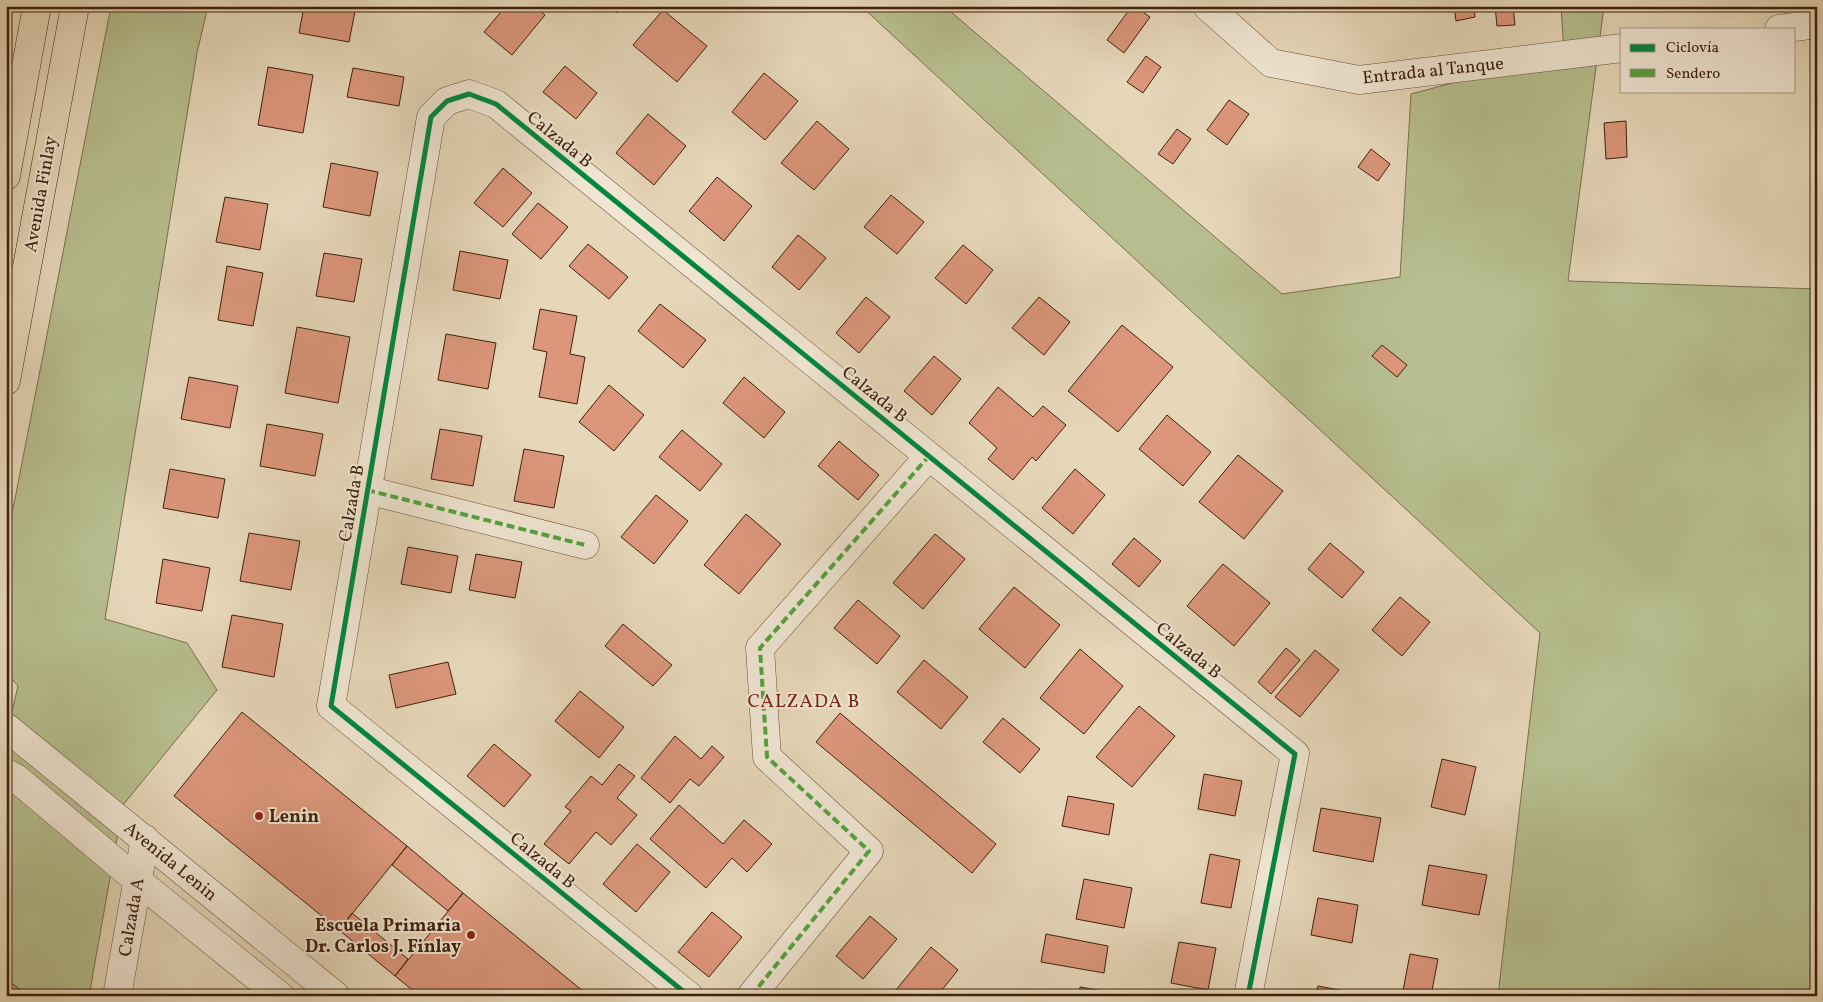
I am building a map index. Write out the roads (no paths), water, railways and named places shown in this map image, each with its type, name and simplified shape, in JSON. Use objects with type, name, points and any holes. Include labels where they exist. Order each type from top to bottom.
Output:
[{"type":"highway","name":"Avenida Finlay","points":[[6,176],[37,6]]},
{"type":"highway","name":"Avenida Finlay","points":[[6,381],[75,6]]},
{"type":"street","name":"Entrada al Tanque","points":[[1207,6],[1271,63],[1359,80],[1620,48]]},
{"type":"street","points":[[1787,28],[1817,24]]},
{"type":"street","name":"Calzada B","points":[[689,996],[331,706],[431,117],[447,101],[469,94],[496,104],[1295,754],[1248,996]]},
{"type":"street","points":[[751,996],[869,851],[767,756],[760,648],[929,456]]},
{"type":"street","points":[[367,490],[585,545]]},
{"type":"street","name":"Avenida Lenin","points":[[6,727],[336,996]]},
{"type":"street","name":"Avenida Lenin","points":[[6,772],[16,778],[138,881],[280,996]]},
{"type":"street","name":"Calzada A","points":[[117,996],[145,839]]},
{"type":"place","name":"Lenin","points":[[259,816]]},
{"type":"place","name":"Escuela Primaria Dr. Carlos J. Finlay","points":[[471,935]]},
{"type":"district","name":"CALZADA B","points":[[804,700]]}]
